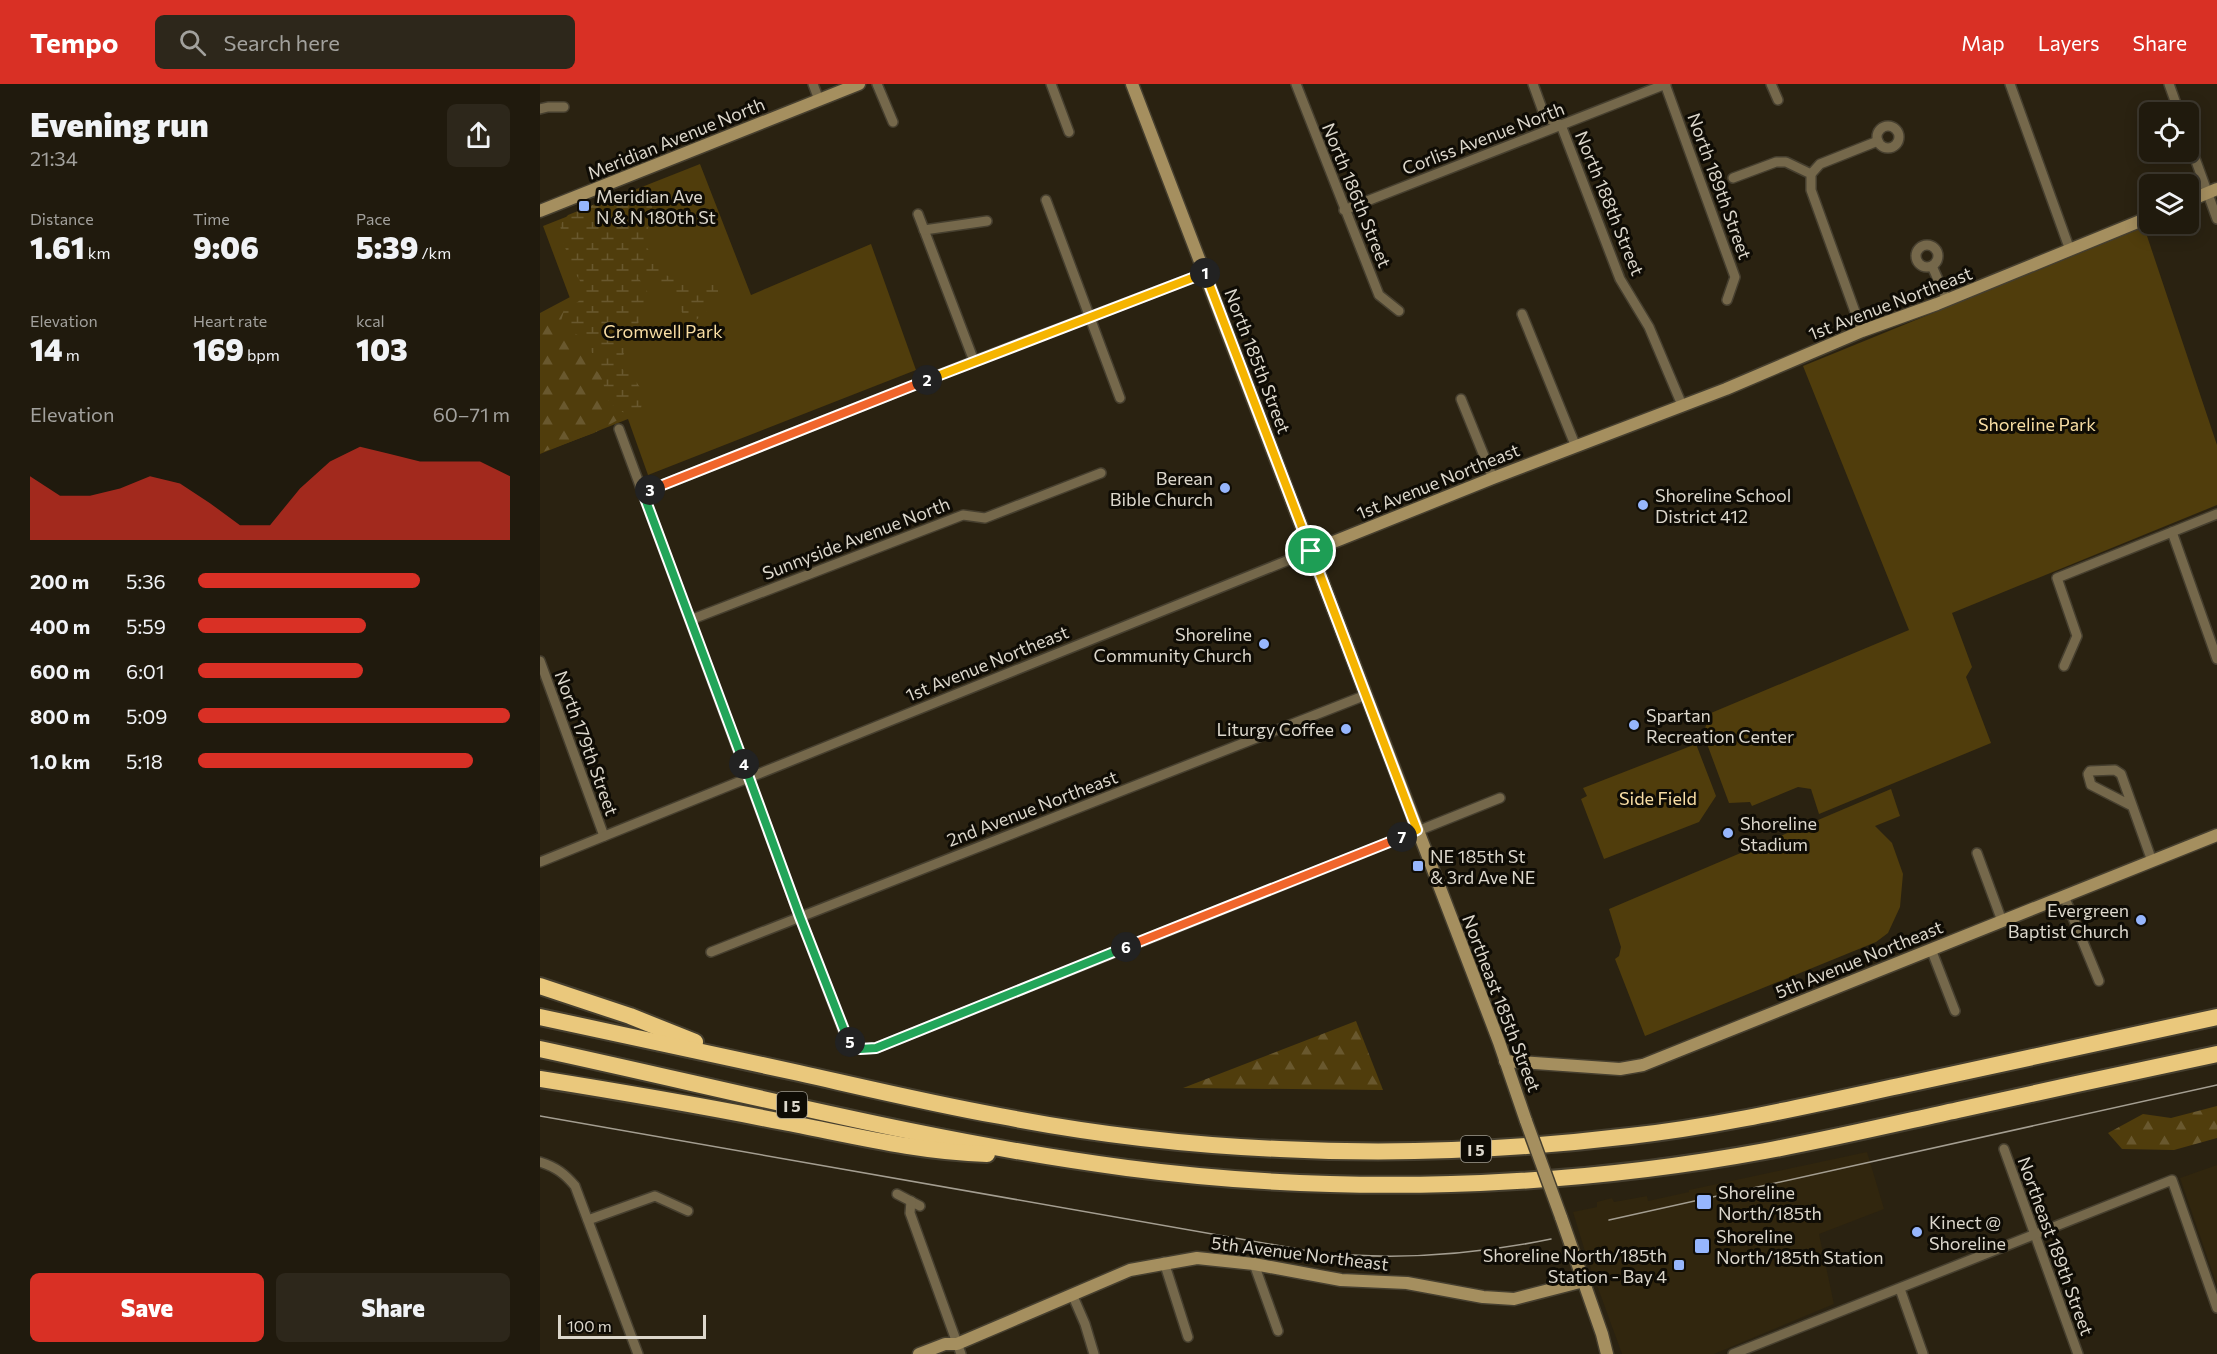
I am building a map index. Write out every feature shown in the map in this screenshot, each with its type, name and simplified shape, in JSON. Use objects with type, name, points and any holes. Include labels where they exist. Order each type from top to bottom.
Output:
[{"type":"highway","points":[[540,986],[630,1016],[731,1058]]},
{"type":"highway","name":"I 5","points":[[540,1017],[989,1114],[1100,1132],[1201,1144],[1282,1149],[1414,1151],[1537,1145],[1684,1129],[1825,1102],[2217,1017]]},
{"type":"highway","name":"I 5","points":[[540,1049],[890,1126],[1044,1155],[1167,1173],[1300,1183],[1454,1184],[1578,1177],[1644,1170],[1766,1151],[2217,1054]]},
{"type":"highway","points":[[540,1079],[691,1104],[938,1151],[1044,1155]]},
{"type":"street","points":[[813,84],[819,100]]},
{"type":"street","name":"Meridian Avenue North","points":[[540,211],[859,84]]},
{"type":"street","points":[[878,84],[893,122]]},
{"type":"street","points":[[1051,84],[1069,132]]},
{"type":"street","name":"North 185th Street","points":[[1132,84],[1311,551]]},
{"type":"street","name":"North 186th Street","points":[[1296,84],[1379,295],[1399,310]]},
{"type":"street","name":"North 188th Street","points":[[1533,84],[1545,117],[1561,125],[1620,279],[1649,327],[1682,405]]},
{"type":"street","name":"Corliss Avenue North","points":[[1344,210],[1666,84]]},
{"type":"street","name":"North 189th Street","points":[[1666,84],[1735,277],[1727,300]]},
{"type":"street","points":[[1771,84],[1778,100]]},
{"type":"street","points":[[2010,84],[2070,250]]},
{"type":"street","points":[[2169,84],[2175,102]]},
{"type":"street","points":[[540,110],[548,107],[564,108]]},
{"type":"street","points":[[1862,331],[1811,190],[1810,174],[1820,164],[1878,141]]},
{"type":"street","points":[[1733,178],[1776,162],[1786,162],[1810,174]]},
{"type":"street","points":[[2199,162],[2212,191],[2217,219]]},
{"type":"street","points":[[1046,200],[1120,398]]},
{"type":"street","points":[[918,214],[974,361]]},
{"type":"street","points":[[924,230],[987,221]]},
{"type":"street","name":"1st Avenue Northeast","points":[[540,862],[1493,478],[1726,389],[1862,331],[1947,300],[2139,222]]},
{"type":"street","points":[[1932,266],[1947,300]]},
{"type":"street","points":[[643,493],[974,361],[1205,273]]},
{"type":"street","points":[[1522,314],[1576,447]]},
{"type":"street","points":[[1461,399],[1493,478]]},
{"type":"street","points":[[619,429],[800,917],[848,1040],[860,1049],[876,1048],[1500,798]]},
{"type":"street","name":"Sunnyside Avenue North","points":[[690,620],[963,515],[985,518],[1101,473]]},
{"type":"street","points":[[2064,666],[2077,636],[2057,579],[2217,514]]},
{"type":"street","points":[[2172,532],[2217,659]]},
{"type":"street","name":"Northeast 185th Street","points":[[1311,551],[1505,1061],[1584,1281],[1607,1354]]},
{"type":"street","name":"North 179th Street","points":[[540,661],[604,836]]},
{"type":"street","name":"2nd Avenue Northeast","points":[[711,952],[1366,695]]},
{"type":"street","points":[[2132,806],[2091,785],[2088,774],[2090,771],[2115,770],[2121,774],[2152,861]]},
{"type":"street","name":"5th Avenue Northeast","points":[[1505,1061],[1620,1069],[1643,1065],[2217,835]]},
{"type":"street","points":[[1977,853],[2002,921]]},
{"type":"street","points":[[2064,896],[2099,981]]},
{"type":"street","points":[[1931,949],[1955,1011]]},
{"type":"street","name":"Northeast 189th Street","points":[[2004,1149],[2078,1354]]},
{"type":"street","points":[[540,1162],[564,1173],[575,1186],[638,1354]]},
{"type":"street","points":[[1733,1354],[1848,1307],[1858,1306],[1900,1290],[2172,1180],[2217,1308]]},
{"type":"street","points":[[897,1194],[916,1203],[910,1213],[959,1349]]},
{"type":"street","points":[[588,1220],[655,1196],[688,1211]]},
{"type":"street","name":"5th Avenue Northeast","points":[[919,1354],[945,1344],[959,1349],[1072,1294],[1130,1270],[1164,1262],[1197,1258],[1254,1264],[1319,1277],[1407,1283],[1483,1297],[1514,1299],[1584,1281]]},
{"type":"street","points":[[1164,1262],[1188,1337]]},
{"type":"street","points":[[1254,1264],[1278,1331]]},
{"type":"street","points":[[1900,1290],[1923,1354]]},
{"type":"street","points":[[1072,1294],[1085,1324],[1094,1354]]},
{"type":"street","name":"Northeast 185th Street","points":[[1602,1334],[1612,1344],[1616,1354]]},
{"type":"shaded area","name":"Shoreline North/185th Station","points":[[1867,1152],[1884,1209],[1819,1234],[1834,1304],[1714,1354],[1622,1354],[1573,1212],[1597,1207],[1597,1202],[1612,1198],[1614,1202],[1647,1196],[1648,1201]]},
{"type":"shaded area","points":[[2217,1165],[2217,1285],[2180,1178]]},
{"type":"green space","name":"Cromwell Park","points":[[700,164],[751,295],[871,244],[916,370],[648,475],[628,419],[540,454],[540,314],[571,301],[543,226]]},
{"type":"green space","points":[[630,190],[652,195],[652,213],[644,243],[665,275],[693,283],[716,285],[718,290],[714,302],[688,327],[677,300],[662,287],[660,282],[646,276],[638,277],[648,293],[648,302],[620,362],[623,370],[630,373],[644,393],[641,408],[637,413],[627,415],[608,401],[603,381],[596,370],[602,353],[592,353],[584,339],[560,324],[564,311],[579,301],[582,294],[580,281],[572,268],[560,225],[568,215]]},
{"type":"green space","name":"Shoreline Park","points":[[2139,229],[2139,234],[2146,234],[2217,445],[2217,505],[1952,613],[1972,667],[1966,677],[1991,743],[1819,814],[1811,789],[1798,787],[1752,806],[1750,802],[1729,803],[1703,733],[1711,713],[1909,630],[1803,366]]},
{"type":"green space","points":[[572,296],[575,304],[564,311],[592,353],[602,353],[605,395],[610,403],[627,415],[594,433],[540,453],[540,313]]},
{"type":"green space","name":"Side Field","points":[[1696,744],[1716,796],[1699,822],[1604,859],[1581,799],[1587,796],[1583,788]]},
{"type":"green space","points":[[1891,789],[1900,816],[1875,826],[1892,843],[1903,874],[1900,907],[1888,933],[1876,942],[1645,1036],[1615,959],[1619,956],[1621,947],[1609,909]]},
{"type":"green space","points":[[1356,1021],[1383,1090],[1183,1088]]},
{"type":"green space","points":[[2217,1106],[2217,1138],[2174,1150],[2122,1149],[2108,1133],[2143,1114],[2171,1118]]},
{"type":"tram line","points":[[1609,1220],[2217,1085]]},
{"type":"tram line","points":[[540,1116],[1315,1252],[1375,1256],[1434,1255],[1522,1245],[1551,1239]]},
{"type":"place","name":"Meridian Ave N & N 180th St","points":[[584,206]]},
{"type":"place","name":"Berean Bible Church","points":[[1225,488]]},
{"type":"place","name":"Shoreline School District 412","points":[[1643,505]]},
{"type":"place","name":"Shoreline Community Church","points":[[1264,644]]},
{"type":"place","name":"Spartan Recreation Center","points":[[1634,725]]},
{"type":"place","name":"Liturgy Coffee","points":[[1346,729]]},
{"type":"place","name":"Shoreline Stadium","points":[[1728,833]]},
{"type":"place","name":"NE 185th St & 3rd Ave NE","points":[[1418,866]]},
{"type":"place","name":"Evergreen Baptist Church","points":[[2141,920]]},
{"type":"place","name":"Shoreline North/185th","points":[[1704,1202]]},
{"type":"place","name":"Kinect @ Shoreline","points":[[1917,1232]]},
{"type":"place","name":"Shoreline North/185th Station","points":[[1702,1246]]},
{"type":"place","name":"Shoreline North/185th Station - Bay 4","points":[[1679,1265]]},
{"type":"route","points":[[1205,273],[1311,551],[1417,830],[876,1048],[860,1049],[848,1040],[643,493],[974,361],[1205,273]]}]
